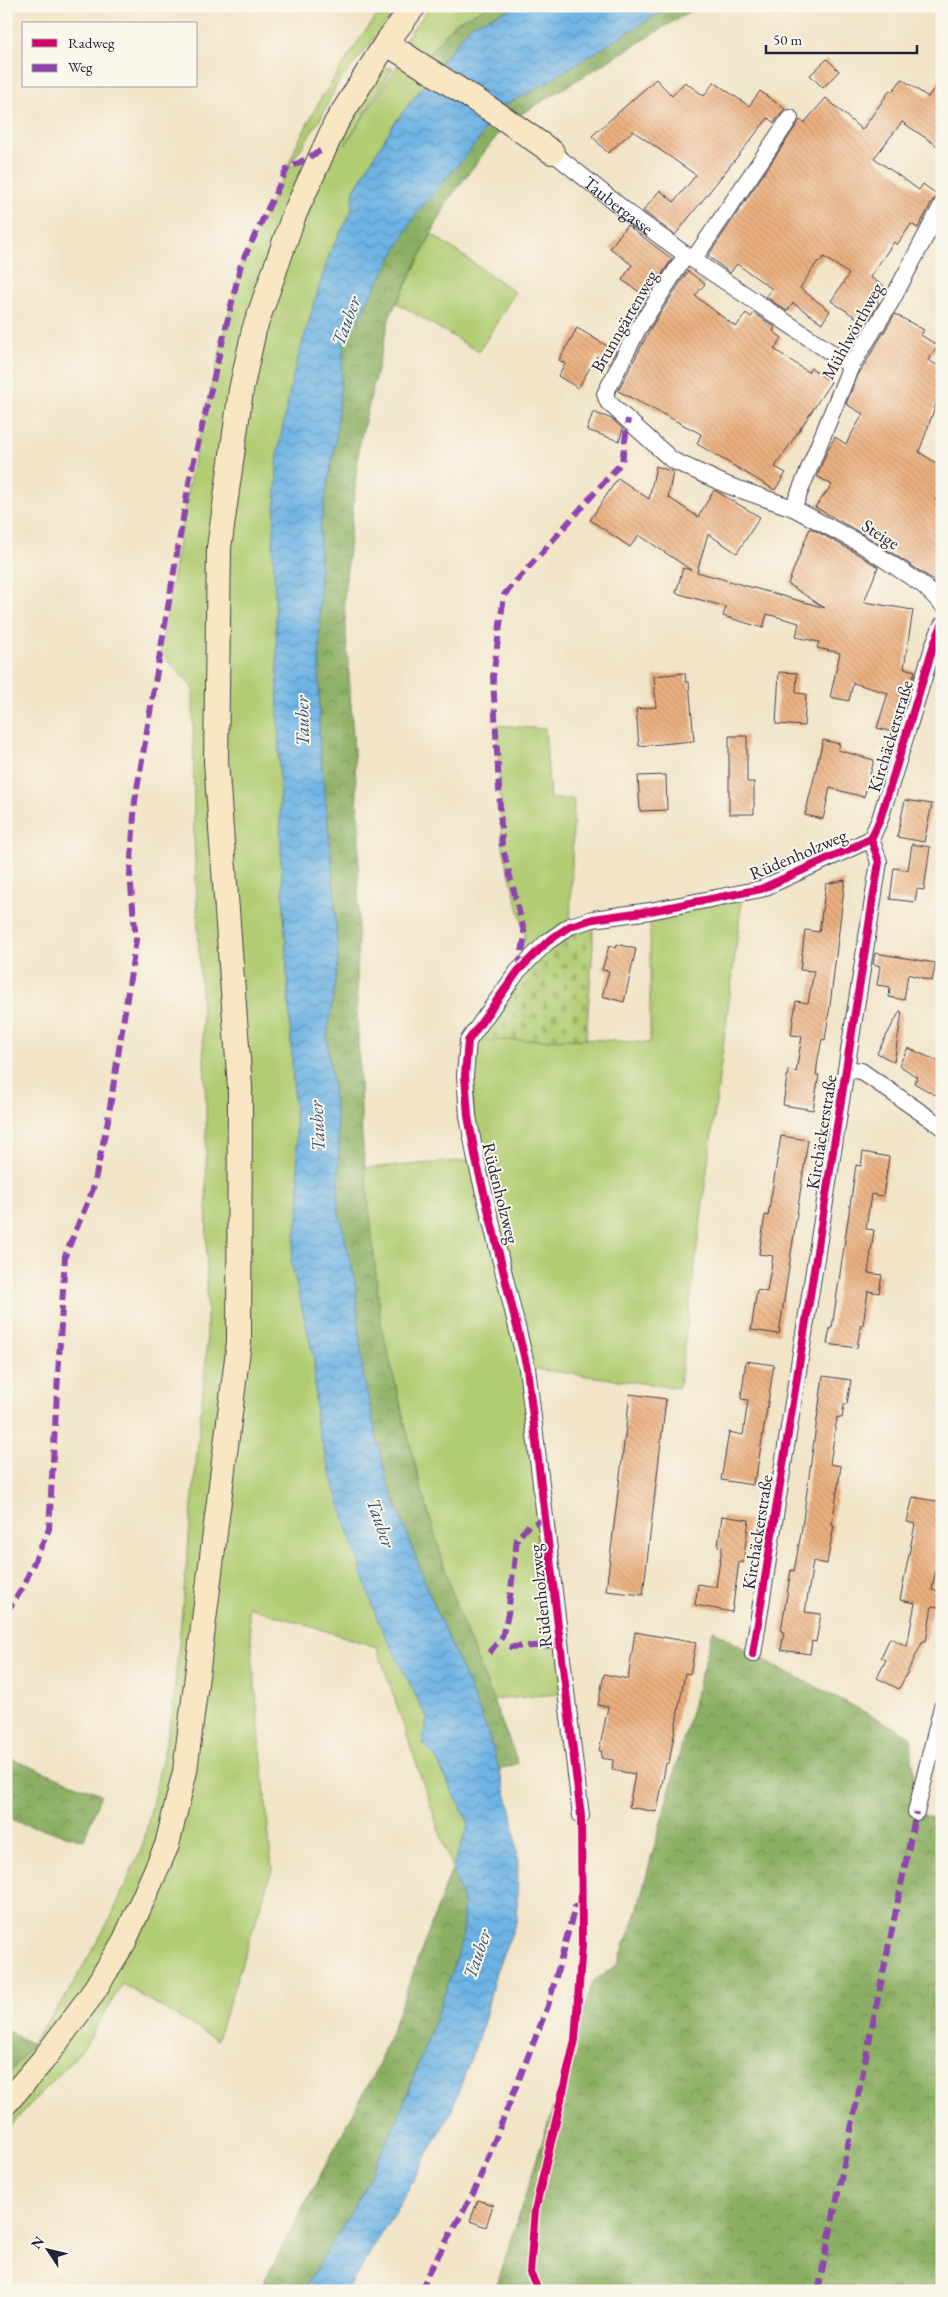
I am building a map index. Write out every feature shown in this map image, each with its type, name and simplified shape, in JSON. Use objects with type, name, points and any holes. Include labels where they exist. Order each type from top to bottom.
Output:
[{"type":"main road","points":[[6,2103],[43,2060],[90,1997],[124,1942],[167,1845],[186,1771],[239,1342],[240,1087],[216,761],[219,548],[242,390],[254,330],[294,215],[352,94],[395,49],[414,6]]},
{"type":"main road","name":"Taubergasse","points":[[395,49],[499,115],[552,152]]},
{"type":"street","name":"Brunngärtenweg","points":[[790,118],[638,329],[605,394],[608,402],[672,460],[727,485],[793,508]]},
{"type":"street","name":"Taubergasse","points":[[552,152],[631,216],[689,258],[851,366]]},
{"type":"street","name":"Mühlwörthweg","points":[[793,508],[851,366],[892,300],[942,205]]},
{"type":"street","name":"Steige","points":[[793,508],[861,544],[923,585],[942,604]]},
{"type":"street","name":"Kirchäckerstraße","points":[[753,1654],[879,862],[871,839],[880,819],[934,644],[942,625]]},
{"type":"street","name":"Rüdenholzweg","points":[[582,1816],[527,1368],[476,1160],[468,1116],[465,1075],[468,1041],[518,972],[547,942],[570,926],[592,919],[761,889],[871,839]]},
{"type":"street","points":[[846,1069],[861,1071],[942,1127]]},
{"type":"street","points":[[916,1812],[942,1707]]},
{"type":"green space","points":[[385,6],[398,6],[372,42],[338,83],[321,118],[288,168],[324,149],[382,68],[393,68],[345,145],[399,64],[426,82],[393,125],[354,190],[351,213],[330,252],[277,654],[281,857],[300,1206],[291,1261],[314,1359],[316,1423],[414,1692],[427,1718],[423,1743],[435,1757],[469,1824],[452,1869],[377,1647],[248,1607],[272,1870],[217,2040],[122,1984],[84,2048],[6,2130],[6,2085],[12,2070],[68,1993],[111,1917],[143,1845],[172,1715],[207,1348],[206,1104],[194,840],[193,688],[160,653],[190,477],[241,264],[287,169],[297,144],[320,100],[363,34]]},
{"type":"green space","points":[[431,6],[489,6],[455,23],[425,58],[407,43],[406,38]]},
{"type":"green space","points":[[489,6],[519,6],[471,25],[438,66],[425,58],[455,23]]},
{"type":"green space","points":[[671,6],[699,6],[518,116],[502,106],[527,94]]},
{"type":"green space","points":[[492,122],[502,129],[449,199],[390,316],[359,446],[344,600],[359,827],[357,1013],[362,1136],[381,1324],[419,1481],[457,1609],[518,1763],[499,1770],[486,1727],[429,1593],[386,1478],[363,1375],[355,1281],[338,1208],[339,1144],[327,1038],[338,960],[332,865],[319,738],[320,527],[336,439],[344,343],[414,217]]},
{"type":"green space","points":[[432,234],[515,292],[479,352],[397,303]]},
{"type":"green space","points":[[497,725],[545,729],[550,799],[574,799],[570,926],[518,971],[525,935],[502,845]]},
{"type":"green space","points":[[743,893],[679,1388],[528,1368],[566,1693],[493,1700],[457,1609],[419,1481],[381,1324],[365,1168],[476,1160],[468,1041],[586,1039],[650,1043],[650,911]]},
{"type":"green space","points":[[593,919],[593,946],[586,1039],[468,1041],[518,971]]},
{"type":"green space","points":[[713,1630],[753,1654],[911,1736],[916,1812],[942,1822],[942,2291],[495,2291],[593,1981],[617,1965],[635,1918]]},
{"type":"green space","points":[[6,1757],[101,1794],[84,1840],[6,1819]]},
{"type":"green space","points":[[452,1869],[463,1901],[463,1939],[402,2108],[361,2196],[303,2291],[259,2291],[378,2066]]},
{"type":"green space","points":[[6,2030],[32,2044],[12,2070],[6,2067]]},
{"type":"water","name":"Tauber","points":[[519,6],[671,6],[527,94],[502,106],[473,147],[414,217],[344,344],[336,439],[320,527],[319,738],[332,865],[338,960],[327,1038],[339,1144],[338,1208],[355,1281],[363,1375],[386,1478],[429,1593],[486,1727],[512,1813],[518,1859],[517,1920],[496,1972],[483,2025],[451,2112],[404,2197],[347,2291],[303,2291],[361,2196],[402,2108],[445,1993],[463,1939],[463,1901],[452,1869],[469,1824],[435,1757],[423,1743],[427,1718],[377,1619],[336,1492],[316,1423],[314,1359],[291,1261],[300,1206],[281,857],[273,548],[278,451],[293,375],[330,252],[351,213],[354,190],[393,125],[471,25]]},
{"type":"building","points":[[827,59],[839,71],[823,88],[810,75]]},
{"type":"building","points":[[942,77],[942,149],[902,122],[874,158],[919,190],[923,184],[939,196],[933,200],[918,228],[911,224],[897,245],[894,242],[870,277],[885,287],[876,301],[879,303],[866,324],[831,301],[849,274],[824,257],[820,262],[818,261],[800,288],[830,311],[822,323],[793,303],[787,311],[766,297],[772,289],[737,264],[730,273],[708,256],[800,120],[804,123],[826,98],[862,130],[890,90],[892,92],[902,79],[928,97]]},
{"type":"building","points":[[656,79],[672,96],[685,82],[704,96],[714,82],[749,106],[760,91],[785,109],[774,123],[768,118],[675,235],[643,211],[660,190],[674,202],[696,175],[633,131],[608,153],[592,136]]},
{"type":"building","points":[[627,225],[672,259],[647,297],[622,280],[632,265],[610,248]]},
{"type":"building","points":[[942,227],[942,244],[935,240]]},
{"type":"building","points":[[688,271],[705,284],[695,296],[736,327],[746,313],[751,317],[754,313],[775,327],[773,331],[782,338],[774,349],[808,372],[811,368],[831,382],[775,467],[786,473],[775,490],[697,444],[701,434],[618,391],[650,329]]},
{"type":"building","points":[[895,314],[924,330],[921,335],[938,346],[928,360],[942,368],[942,388],[919,452],[942,467],[942,489],[935,500],[942,504],[942,588],[929,577],[866,536],[815,507],[832,485],[817,476],[828,449],[835,437],[846,444],[863,414],[846,404],[858,375]]},
{"type":"building","points":[[577,328],[616,351],[609,364],[597,356],[578,388],[558,376],[565,364],[559,360]]},
{"type":"building","points":[[593,412],[612,419],[623,429],[619,441],[587,430]]},
{"type":"building","points":[[656,466],[673,472],[668,497],[698,517],[714,490],[760,517],[737,553],[708,534],[697,572],[825,608],[788,584],[810,528],[878,567],[864,602],[913,610],[904,668],[915,671],[896,733],[877,728],[888,693],[853,683],[849,701],[830,697],[840,653],[817,648],[819,642],[796,637],[799,623],[767,614],[763,628],[723,616],[726,607],[676,593],[683,568],[691,570],[639,535],[630,547],[590,520],[618,478],[649,499]]},
{"type":"building","points":[[779,672],[797,673],[796,693],[806,694],[804,726],[776,724]]},
{"type":"building","points":[[685,673],[686,682],[689,682],[694,741],[639,746],[636,709],[656,707],[654,676]]},
{"type":"building","points":[[729,736],[747,736],[747,782],[754,782],[754,814],[729,814]]},
{"type":"building","points":[[823,740],[840,744],[838,750],[874,760],[864,797],[830,788],[823,819],[805,815]]},
{"type":"building","points":[[666,775],[667,810],[640,811],[638,776]]},
{"type":"building","points":[[905,800],[932,804],[924,842],[897,837]]},
{"type":"building","points":[[912,844],[930,847],[924,890],[917,889],[915,902],[890,899],[894,868],[908,870]]},
{"type":"building","points":[[845,880],[830,1006],[825,1040],[822,1039],[818,1059],[816,1075],[819,1075],[813,1110],[783,1105],[788,1070],[796,1072],[802,1036],[791,1035],[796,1001],[808,1003],[814,971],[800,970],[805,930],[819,932],[826,884]]},
{"type":"building","points":[[617,944],[636,949],[624,1002],[602,996],[609,971],[602,970],[609,946],[616,948]]},
{"type":"building","points":[[875,953],[936,963],[932,981],[908,974],[904,1000],[889,997],[890,987],[877,985],[880,966],[873,964]]},
{"type":"building","points":[[900,1011],[902,1012],[894,1062],[877,1053]]},
{"type":"building","points":[[908,1048],[942,1063],[942,1084],[935,1095],[914,1083],[917,1077],[899,1065]]},
{"type":"building","points":[[781,1136],[808,1140],[779,1334],[751,1330],[757,1290],[767,1292],[773,1256],[759,1254],[765,1215],[768,1216]]},
{"type":"building","points":[[863,1152],[889,1157],[883,1196],[871,1194],[866,1229],[874,1230],[868,1273],[882,1275],[879,1293],[868,1291],[863,1325],[861,1325],[857,1348],[827,1344],[830,1328],[832,1328],[856,1165],[861,1166]]},
{"type":"building","points":[[746,1361],[774,1365],[756,1477],[754,1477],[753,1485],[721,1480],[729,1432],[743,1435],[748,1400],[741,1399]]},
{"type":"building","points":[[823,1376],[851,1380],[847,1404],[844,1404],[842,1418],[837,1417],[830,1464],[841,1466],[827,1564],[813,1561],[805,1612],[821,1614],[816,1642],[812,1641],[810,1654],[781,1650],[784,1632],[781,1631],[791,1570],[794,1571],[801,1534]]},
{"type":"building","points":[[630,1394],[666,1399],[643,1595],[606,1591]]},
{"type":"building","points":[[913,1497],[942,1502],[942,1536],[932,1590],[942,1592],[942,1594],[939,1607],[932,1606],[926,1641],[923,1641],[899,1689],[877,1678],[886,1660],[881,1657],[890,1638],[907,1646],[915,1603],[900,1600],[915,1524],[907,1522]]},
{"type":"building","points":[[722,1516],[749,1520],[743,1563],[739,1562],[732,1612],[695,1605],[698,1584],[716,1587],[722,1547],[718,1546]]},
{"type":"building","points":[[635,1632],[696,1643],[690,1674],[685,1673],[669,1763],[666,1763],[657,1812],[629,1807],[635,1774],[612,1770],[613,1760],[601,1758],[602,1751],[599,1751],[608,1707],[598,1705],[604,1674],[628,1679]]},
{"type":"building","points":[[478,2200],[493,2205],[486,2227],[470,2221]]},
{"type":"marked path","points":[[6,10],[9,6]]},
{"type":"marked path","points":[[6,1613],[22,1589],[49,1529],[65,1256],[93,1189],[108,1120],[136,940],[130,875],[135,801],[190,477],[241,264],[287,169],[324,149]]},
{"type":"marked path","points":[[519,969],[525,935],[502,845],[493,677],[504,595],[622,462],[628,419]]},
{"type":"marked path","points":[[489,1653],[502,1637],[508,1614],[517,1539],[529,1525],[546,1519]]},
{"type":"marked path","points":[[509,1647],[560,1645]]},
{"type":"marked path","points":[[818,2291],[916,1812]]},
{"type":"marked path","points":[[421,2291],[429,2272],[475,2190],[548,2006],[575,1907],[582,1903]]},
{"type":"cycle path","points":[[753,1654],[879,862],[871,839],[880,819],[934,644],[942,625]]},
{"type":"cycle path","points":[[539,2291],[530,2273],[535,2210],[575,2040],[582,1944],[581,1816],[527,1368],[476,1160],[468,1116],[465,1075],[468,1041],[518,971],[547,942],[570,926],[593,919],[650,911],[761,889],[871,839]]}]
